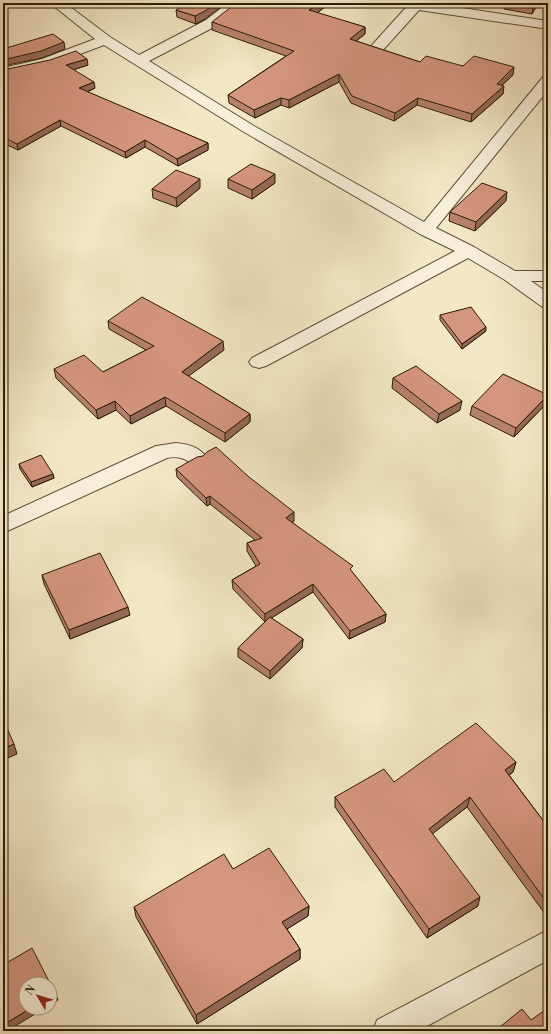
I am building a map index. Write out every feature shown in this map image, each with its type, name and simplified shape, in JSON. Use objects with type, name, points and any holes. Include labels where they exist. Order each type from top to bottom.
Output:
[{"type":"street","points":[[56,3],[105,40],[137,61],[249,129],[426,230],[468,251],[511,276],[548,302]]},
{"type":"street","points":[[137,61],[211,23],[236,3]]},
{"type":"street","points":[[378,47],[416,5],[548,25]]},
{"type":"street","points":[[3,72],[46,62],[105,40]]},
{"type":"street","points":[[426,230],[548,80]]},
{"type":"street","points":[[259,362],[468,251]]},
{"type":"street","points":[[511,276],[548,276]]},
{"type":"street","points":[[3,525],[163,451],[184,451],[196,458]]},
{"type":"street","points":[[388,1031],[548,944]]},
{"type":"building","points":[[188,3],[216,3],[195,16],[176,10]]},
{"type":"building","points":[[236,3],[320,3],[309,10],[365,27],[350,39],[420,62],[426,56],[463,66],[474,56],[514,67],[497,84],[504,86],[472,114],[418,98],[395,113],[352,96],[339,74],[289,100],[281,98],[254,110],[228,95],[294,51],[212,22]]},
{"type":"building","points":[[518,3],[535,3],[533,6]]},
{"type":"building","points":[[53,34],[64,42],[41,51],[3,60],[3,49]]},
{"type":"building","points":[[76,51],[87,59],[66,65],[94,82],[79,88],[208,143],[177,159],[145,140],[125,152],[60,120],[17,144],[3,137],[3,70],[50,60]]},
{"type":"building","points":[[251,164],[275,174],[252,190],[228,179]]},
{"type":"building","points":[[176,170],[200,179],[176,198],[152,189]]},
{"type":"building","points":[[482,183],[507,192],[476,222],[450,212]]},
{"type":"building","points":[[142,297],[223,341],[182,372],[250,414],[225,433],[165,397],[130,416],[115,401],[96,410],[54,369],[84,355],[103,372],[154,346],[108,321]]},
{"type":"building","points":[[471,307],[486,327],[462,344],[440,315]]},
{"type":"building","points":[[416,366],[462,401],[439,414],[393,378]]},
{"type":"building","points":[[503,374],[548,395],[516,428],[472,406]]},
{"type":"building","points":[[216,447],[249,477],[294,512],[286,518],[353,566],[350,569],[386,614],[350,631],[313,584],[265,614],[232,580],[260,564],[247,543],[262,538],[210,496],[206,498],[176,469],[197,457],[203,456]]},
{"type":"building","points":[[41,455],[53,474],[31,482],[19,464]]},
{"type":"building","points":[[100,553],[128,607],[69,630],[42,575]]},
{"type":"building","points":[[270,617],[303,639],[270,671],[238,648]]},
{"type":"building","points":[[3,719],[14,744],[3,749]]},
{"type":"building","points":[[476,723],[516,762],[505,770],[548,827],[548,904],[470,797],[429,829],[480,897],[429,929],[335,797],[384,769],[394,782]]},
{"type":"building","points":[[269,848],[309,906],[282,922],[300,949],[196,1015],[134,907],[224,854],[233,869]]},
{"type":"building","points":[[32,948],[46,976],[18,976],[18,1016],[3,1025],[3,965]]},
{"type":"building","points":[[548,1008],[548,1031],[495,1031],[522,1009],[531,1020]]}]
